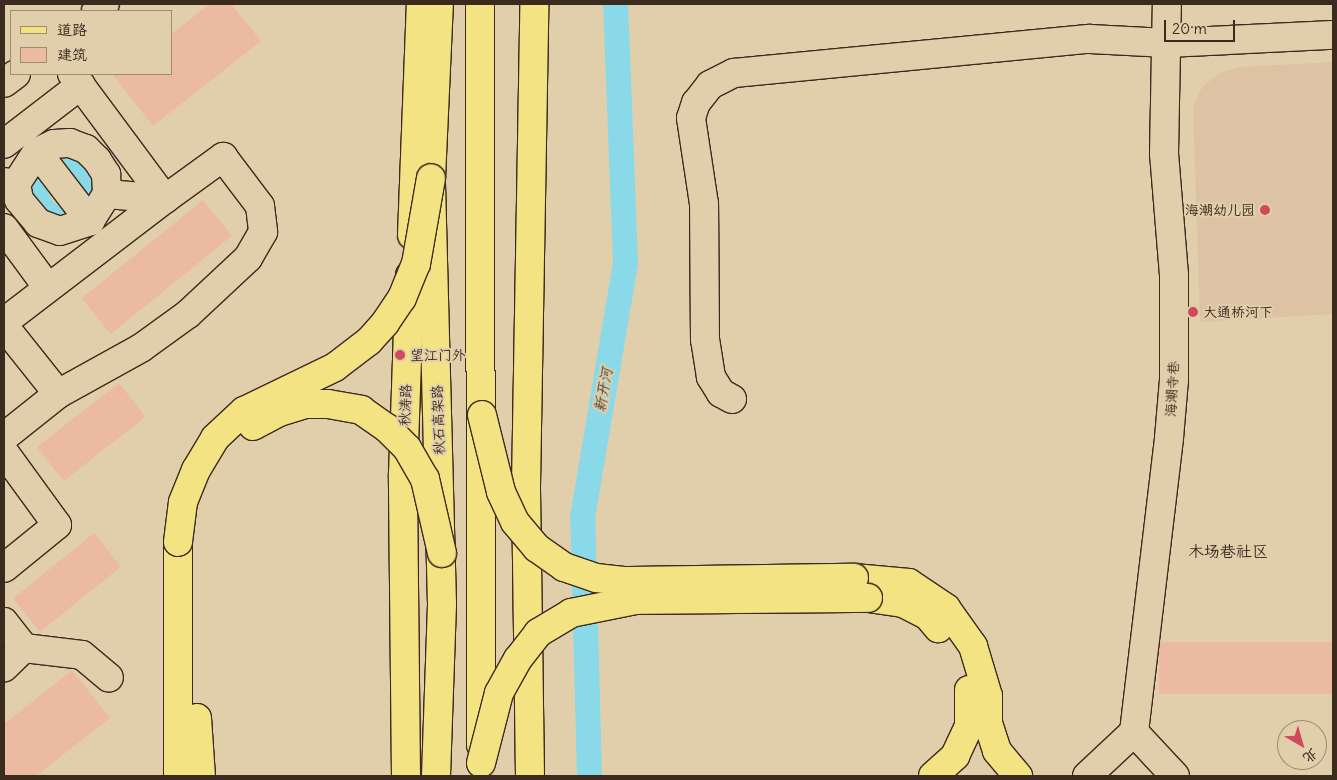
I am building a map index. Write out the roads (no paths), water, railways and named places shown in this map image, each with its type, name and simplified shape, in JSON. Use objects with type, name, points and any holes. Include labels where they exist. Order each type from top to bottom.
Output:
[{"type":"main road","name":"秋涛路","points":[[406,776],[403,474],[421,4]]},
{"type":"main road","name":"秋石高架路","points":[[436,776],[442,553],[431,178],[439,4]]},
{"type":"main road","points":[[480,4],[481,770]]},
{"type":"main road","points":[[530,776],[526,495],[534,4]]},
{"type":"main road","points":[[178,776],[178,542],[183,502],[196,470],[216,438],[244,410],[335,367],[369,340],[385,323],[402,298],[416,264],[431,178]]},
{"type":"main road","points":[[201,776],[198,745],[197,544],[201,504],[213,470],[244,433],[279,412],[306,404],[328,404],[361,410],[387,428],[407,448],[425,479],[442,553]]},
{"type":"main road","points":[[482,415],[501,492],[515,522],[537,548],[564,567],[596,578],[626,581],[854,578],[909,583],[946,608],[973,646],[988,696],[988,723],[997,751],[1018,776]]},
{"type":"main road","points":[[481,770],[500,693],[518,659],[538,633],[571,613],[636,600],[868,598],[903,603],[928,616],[949,640],[963,664],[969,692],[969,726],[955,756],[933,776]]},
{"type":"street","name":"海潮寺巷","points":[[1148,4],[1167,43]]},
{"type":"street","name":"海潮寺巷","points":[[1134,732],[1174,380],[1174,275],[1164,154],[1167,4]]},
{"type":"street","points":[[732,398],[721,393],[711,377],[705,340],[704,204],[691,118],[696,103],[710,86],[734,73],[1090,39],[1167,43],[1333,35]]},
{"type":"street","points":[[4,83],[15,75]]},
{"type":"street","points":[[4,144],[76,79],[165,199]]},
{"type":"street","points":[[70,143],[86,149],[106,174],[107,194],[90,221],[60,231],[38,224],[19,200],[10,183],[37,152],[54,144],[70,143]]},
{"type":"street","points":[[37,152],[90,221]]},
{"type":"street","points":[[4,322],[223,157],[260,206],[263,232],[248,258],[188,314],[141,348],[58,394],[4,437]]},
{"type":"street","points":[[107,194],[165,199]]},
{"type":"street","points":[[4,228],[48,288]]},
{"type":"street","points":[[4,326],[58,394]]},
{"type":"street","points":[[4,452],[57,525],[4,568]]},
{"type":"street","points":[[4,622],[24,648],[82,655],[109,678]]},
{"type":"street","points":[[4,667],[24,648]]},
{"type":"street","points":[[1087,776],[1134,732],[1175,776]]},
{"type":"water","points":[[55,149],[70,149],[100,173],[92,214],[76,196],[79,184],[73,175],[58,172]]},
{"type":"water","points":[[35,159],[52,201],[82,220],[36,215],[26,175]]},
{"type":"waterway","name":"新开河","points":[[589,776],[582,517],[625,262],[615,4]]},
{"type":"place","name":"海潮幼儿园","points":[[1265,210]]},
{"type":"place","name":"大通桥河下","points":[[1193,312]]},
{"type":"place","name":"望江门外","points":[[400,355]]},
{"type":"district","name":"木场巷社区","points":[[1228,551]]}]
